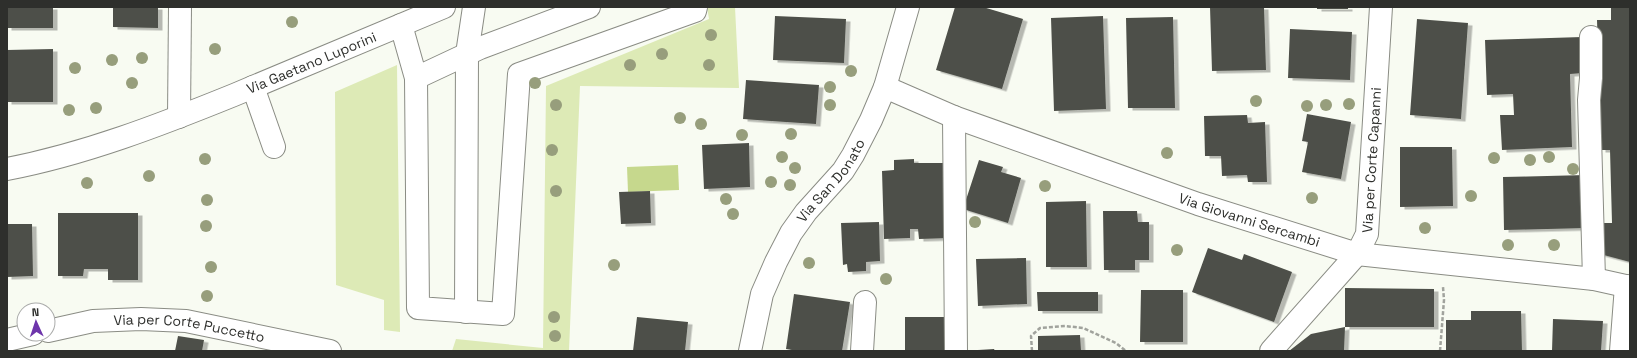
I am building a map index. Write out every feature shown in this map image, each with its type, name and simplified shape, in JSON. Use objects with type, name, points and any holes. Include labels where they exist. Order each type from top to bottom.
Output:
[{"type":"street","points":[[179,117],[180,7]]},
{"type":"street","name":"Via Gaetano Luporini","points":[[7,169],[32,164],[86,149],[179,117],[253,87],[408,18],[444,7]]},
{"type":"street","points":[[466,312],[467,54],[474,7]]},
{"type":"street","points":[[416,78],[480,48],[589,7]]},
{"type":"street","points":[[408,18],[416,78],[418,308],[503,314],[519,74],[695,11],[696,7]]},
{"type":"street","name":"Via San Donato","points":[[750,351],[762,294],[791,233],[806,212],[843,171],[871,120],[885,87],[908,7]]},
{"type":"street","name":"Via per Corte Capanni","points":[[1271,351],[1357,254],[1367,234],[1381,7]]},
{"type":"street","points":[[1591,37],[1592,78],[1589,100],[1594,279]]},
{"type":"street","points":[[253,87],[274,148]]},
{"type":"street","name":"Via Giovanni Sercambi","points":[[885,87],[954,116],[1198,204],[1357,254],[1594,279],[1628,286]]},
{"type":"street","points":[[954,116],[956,351]]},
{"type":"street","points":[[1621,351],[1628,286]]},
{"type":"street","points":[[862,351],[865,302]]},
{"type":"street","name":"Via per Corte Puccetto","points":[[56,329],[93,321],[141,319],[186,321],[330,351]]},
{"type":"path","points":[[1440,351],[1444,300],[1443,262]]},
{"type":"path","points":[[1032,351],[1031,336],[1040,328],[1065,326],[1083,328],[1116,343],[1126,351]]},
{"type":"shaded area","points":[[707,7],[735,7],[739,88],[580,86],[569,351],[452,351],[456,339],[543,348],[546,86],[709,19]]},
{"type":"shaded area","points":[[397,65],[400,332],[384,330],[384,300],[336,285],[335,92]]},
{"type":"shaded area","points":[[678,165],[679,190],[628,192],[627,167]]},
{"type":"building","points":[[7,7],[53,7],[53,28],[7,28]]},
{"type":"building","points":[[113,7],[158,7],[158,28],[113,27]]},
{"type":"building","points":[[955,7],[983,7],[1023,19],[1002,89],[936,70]]},
{"type":"building","points":[[1210,7],[1264,7],[1266,70],[1212,71]]},
{"type":"building","points":[[1317,7],[1348,7],[1348,9],[1317,9]]},
{"type":"building","points":[[1611,7],[1630,7],[1630,262],[1600,254],[1599,223],[1612,223],[1610,150],[1601,150],[1597,20],[1611,20]]},
{"type":"building","points":[[775,16],[846,19],[844,63],[773,60]]},
{"type":"building","points":[[1103,16],[1106,109],[1054,111],[1051,18]]},
{"type":"building","points":[[1173,17],[1175,108],[1128,108],[1126,18]]},
{"type":"building","points":[[1417,19],[1468,23],[1461,119],[1410,115]]},
{"type":"building","points":[[1290,29],[1352,32],[1350,80],[1288,78]]},
{"type":"building","points":[[1582,37],[1583,73],[1570,74],[1572,147],[1502,150],[1500,115],[1514,115],[1513,94],[1487,95],[1485,40]]},
{"type":"building","points":[[53,49],[53,102],[7,102],[7,50]]},
{"type":"building","points":[[746,80],[819,85],[816,124],[743,119]]},
{"type":"building","points":[[1307,114],[1351,122],[1341,179],[1302,172],[1308,142],[1302,141]]},
{"type":"building","points":[[1247,115],[1248,123],[1265,122],[1267,182],[1248,182],[1247,175],[1222,176],[1221,156],[1205,156],[1204,116]]},
{"type":"building","points":[[749,143],[750,187],[704,189],[702,145]]},
{"type":"building","points":[[1400,147],[1452,147],[1453,206],[1400,207]]},
{"type":"building","points":[[914,159],[914,163],[948,163],[950,238],[919,239],[918,229],[910,229],[910,238],[884,239],[882,171],[894,170],[894,160]]},
{"type":"building","points":[[979,160],[1003,167],[1001,172],[1021,178],[1008,223],[963,209]]},
{"type":"building","points":[[1586,175],[1587,228],[1504,230],[1503,177]]},
{"type":"building","points":[[650,191],[651,223],[621,224],[619,192]]},
{"type":"building","points":[[1086,201],[1087,267],[1046,267],[1046,202]]},
{"type":"building","points":[[1103,211],[1137,211],[1138,222],[1149,222],[1149,260],[1135,260],[1135,270],[1104,270]]},
{"type":"building","points":[[58,213],[138,213],[138,280],[108,280],[108,269],[84,269],[83,276],[58,276]]},
{"type":"building","points":[[879,222],[880,261],[866,262],[866,271],[848,272],[847,264],[843,265],[841,223]]},
{"type":"building","points":[[7,224],[32,224],[33,276],[7,277]]},
{"type":"building","points":[[1208,248],[1242,260],[1244,254],[1292,272],[1274,322],[1192,292]]},
{"type":"building","points":[[1026,258],[1027,304],[978,306],[976,259]]},
{"type":"building","points":[[1345,288],[1434,289],[1434,327],[1345,327]]},
{"type":"building","points":[[1141,290],[1183,290],[1183,342],[1140,342]]},
{"type":"building","points":[[1037,292],[1098,292],[1098,311],[1038,311]]},
{"type":"building","points":[[794,294],[850,302],[842,351],[798,351],[786,349]]},
{"type":"building","points":[[1471,311],[1521,311],[1522,351],[1446,351],[1446,320],[1471,320]]},
{"type":"building","points":[[637,317],[688,322],[685,351],[633,351]]},
{"type":"building","points":[[905,317],[945,317],[950,351],[905,351]]},
{"type":"building","points":[[1553,319],[1603,321],[1601,351],[1552,351]]},
{"type":"building","points":[[1345,327],[1344,351],[1289,351],[1311,334]]},
{"type":"building","points":[[1080,335],[1081,351],[1038,351],[1038,336]]},
{"type":"building","points":[[178,336],[204,340],[202,351],[175,351]]},
{"type":"building","points":[[994,349],[995,351],[978,351],[978,350]]}]
